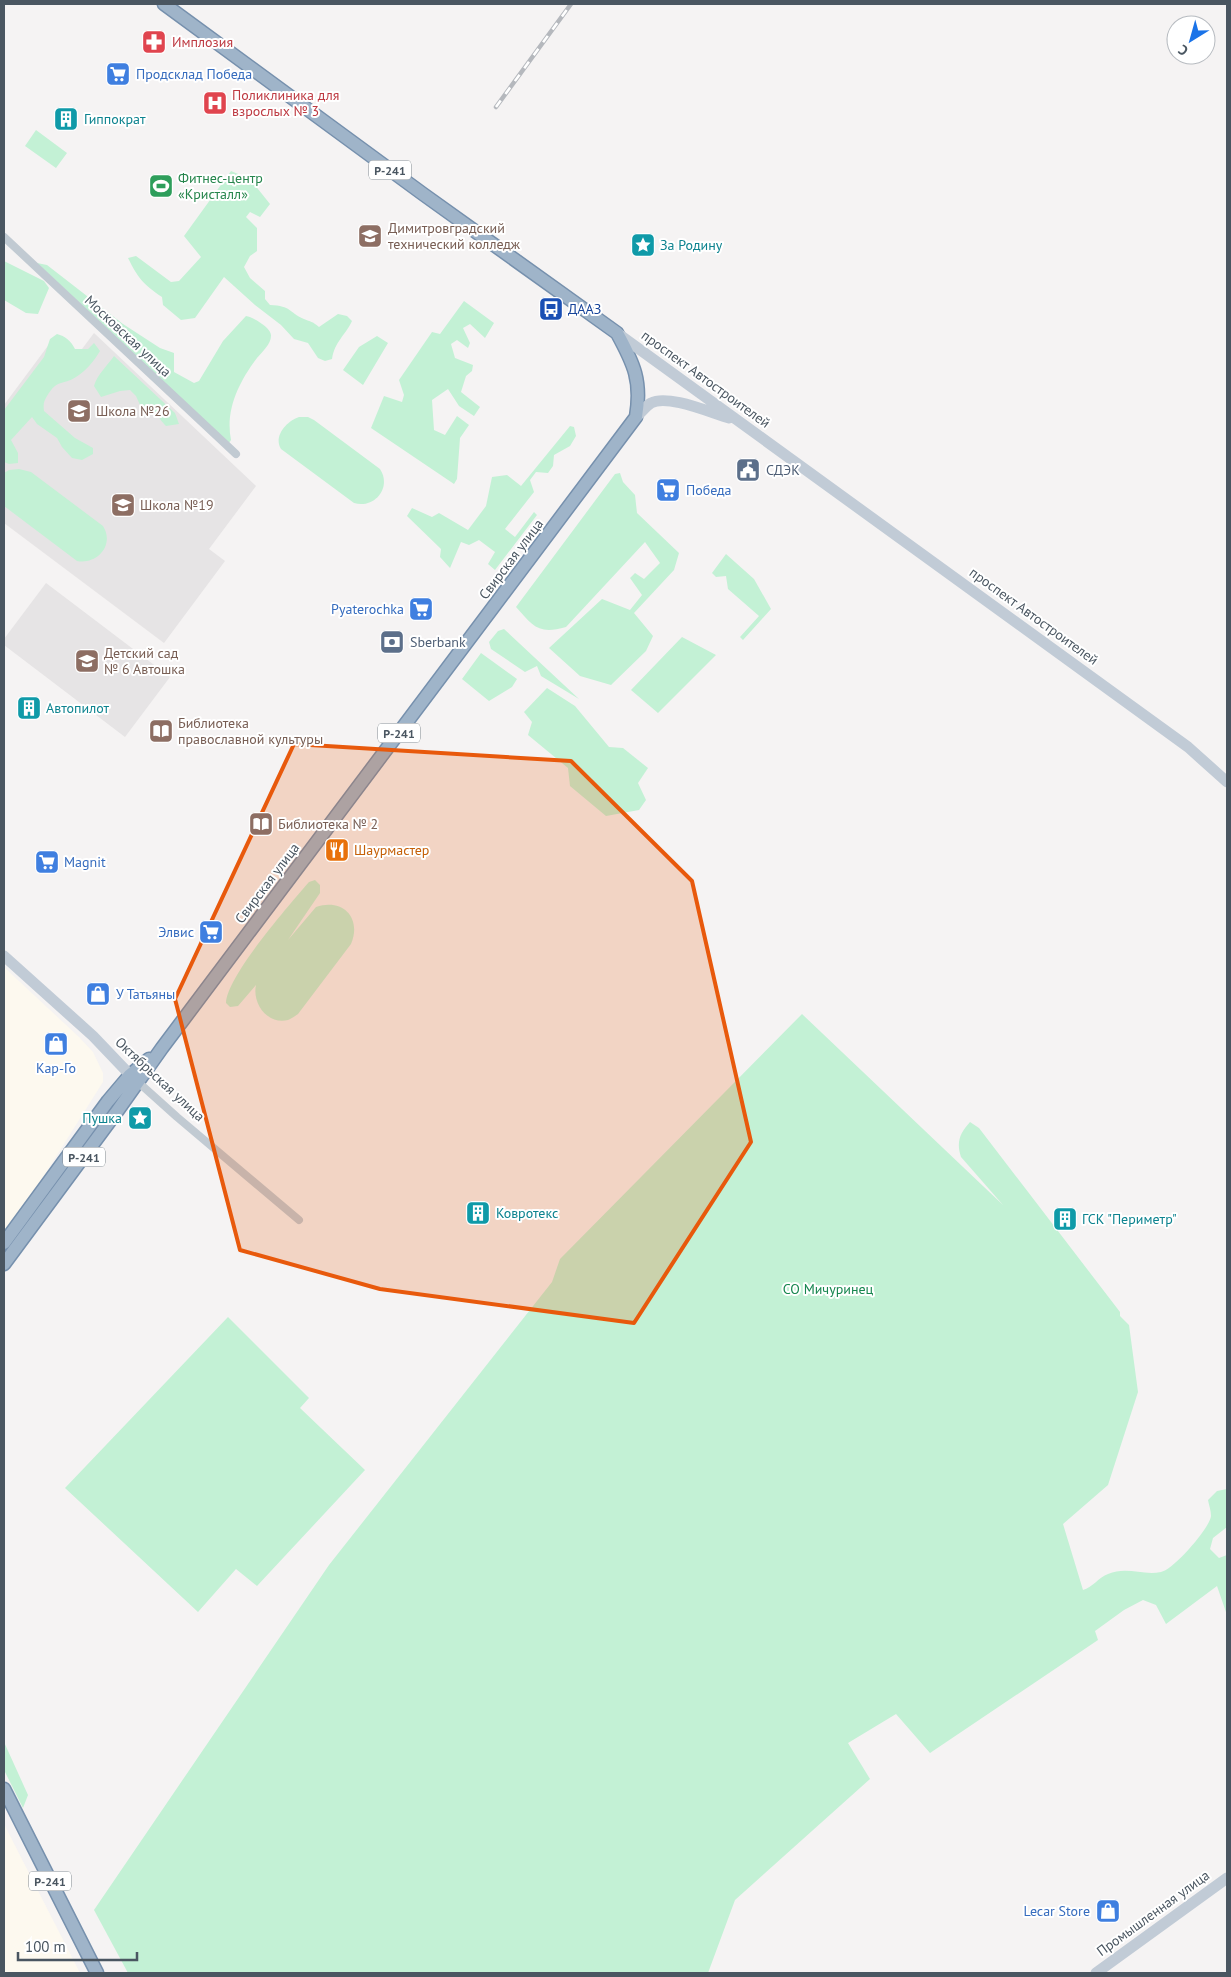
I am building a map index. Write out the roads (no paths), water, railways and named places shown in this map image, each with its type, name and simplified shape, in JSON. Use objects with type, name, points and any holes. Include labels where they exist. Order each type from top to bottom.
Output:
[{"type":"highway","name":"проспект Автостроителей","points":[[164,4],[617,333]]},
{"type":"highway","name":"Р-241","points":[[617,333],[635,369],[638,389],[636,417]]},
{"type":"highway","name":"Свирская улица","points":[[4,1264],[134,1079],[162,1048],[636,417]]},
{"type":"highway","name":"Р-241","points":[[4,1243],[108,1101],[134,1079]]},
{"type":"highway","name":"Р-241","points":[[4,1789],[97,1973]]},
{"type":"main road","name":"проспект Автостроителей","points":[[617,333],[1188,747],[1227,782]]},
{"type":"main road","name":"Свирская улица","points":[[636,417],[651,403],[663,401],[676,402],[737,420]]},
{"type":"main road","name":"Октябрьская улица","points":[[4,956],[99,1042],[134,1079]]},
{"type":"main road","name":"Промышленная улица","points":[[1096,1973],[1227,1878]]},
{"type":"street","name":"Московская улица","points":[[4,237],[236,454]]},
{"type":"street","name":"Октябрьская улица","points":[[134,1079],[299,1220]]},
{"type":"railway","points":[[496,107],[571,4]]},
{"type":"place","name":"Имплозия","points":[[154,42]]},
{"type":"place","name":"Продсклад Победа","points":[[118,74]]},
{"type":"place","name":"Поликлиника для взрослых № 3","points":[[215,103]]},
{"type":"place","name":"Гиппократ","points":[[66,119]]},
{"type":"place","name":"Фитнес-центр «Кристалл»","points":[[161,186]]},
{"type":"place","name":"Димитровградский технический колледж","points":[[370,236]]},
{"type":"place","name":"За Родину","points":[[643,245]]},
{"type":"place","name":"ДААЗ","points":[[551,309]]},
{"type":"place","name":"Школа №26","points":[[79,411]]},
{"type":"place","name":"СДЭК","points":[[748,470]]},
{"type":"place","name":"Победа","points":[[668,490]]},
{"type":"place","name":"Школа №19","points":[[123,505]]},
{"type":"place","name":"Pyaterochka","points":[[421,609]]},
{"type":"place","name":"Sberbank","points":[[392,642]]},
{"type":"place","name":"Детский сад № 6 Автошка","points":[[87,661]]},
{"type":"place","name":"Автопилот","points":[[29,708]]},
{"type":"place","name":"Библиотека православной культуры","points":[[161,731]]},
{"type":"place","name":"Библиотека № 2","points":[[261,824]]},
{"type":"place","name":"Шаурмастер","points":[[337,850]]},
{"type":"place","name":"Magnit","points":[[47,862]]},
{"type":"place","name":"Элвис","points":[[211,932]]},
{"type":"place","name":"У Татьяны","points":[[98,994]]},
{"type":"place","name":"Кар-Го","points":[[56,1044]]},
{"type":"place","name":"Пушка","points":[[140,1118]]},
{"type":"place","name":"Ковротекс","points":[[478,1213]]},
{"type":"place","name":"ГСК \"Периметр\"","points":[[1065,1219]]},
{"type":"place","name":"Lecar Store","points":[[1108,1911]]},
{"type":"park label","name":"СО Мичуринец","points":[[828,1289]]}]
